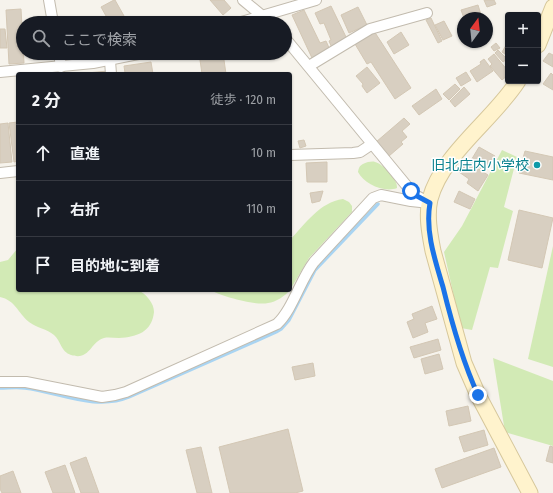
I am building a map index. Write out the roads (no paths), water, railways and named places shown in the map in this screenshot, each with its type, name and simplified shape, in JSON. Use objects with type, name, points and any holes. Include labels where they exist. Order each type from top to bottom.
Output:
[{"type":"street","points":[[49,0],[52,16]]},
{"type":"street","points":[[243,0],[262,16],[316,0]]},
{"type":"street","points":[[541,37],[553,7]]},
{"type":"street","points":[[309,66],[370,29],[427,13]]},
{"type":"street","points":[[292,46],[411,191],[430,203]]},
{"type":"street","points":[[60,60],[61,67]]},
{"type":"street","points":[[0,72],[61,67],[114,60]]},
{"type":"street","points":[[110,61],[111,72]]},
{"type":"street","points":[[516,84],[454,156],[438,181],[433,190],[430,203],[429,224],[433,251],[464,363],[478,395],[530,493]]},
{"type":"street","points":[[292,155],[353,153],[360,152],[372,144]]},
{"type":"street","points":[[0,174],[16,171]]},
{"type":"street","points":[[0,382],[26,382],[102,396],[126,392],[277,324],[284,316],[306,273],[314,262],[373,198],[386,195],[411,201],[430,203]]},
{"type":"waterway","points":[[0,388],[25,388],[90,401],[116,401],[129,397],[276,332],[289,320],[315,270],[378,204]]},
{"type":"place","name":"旧北庄内小学校","points":[[537,165]]}]
